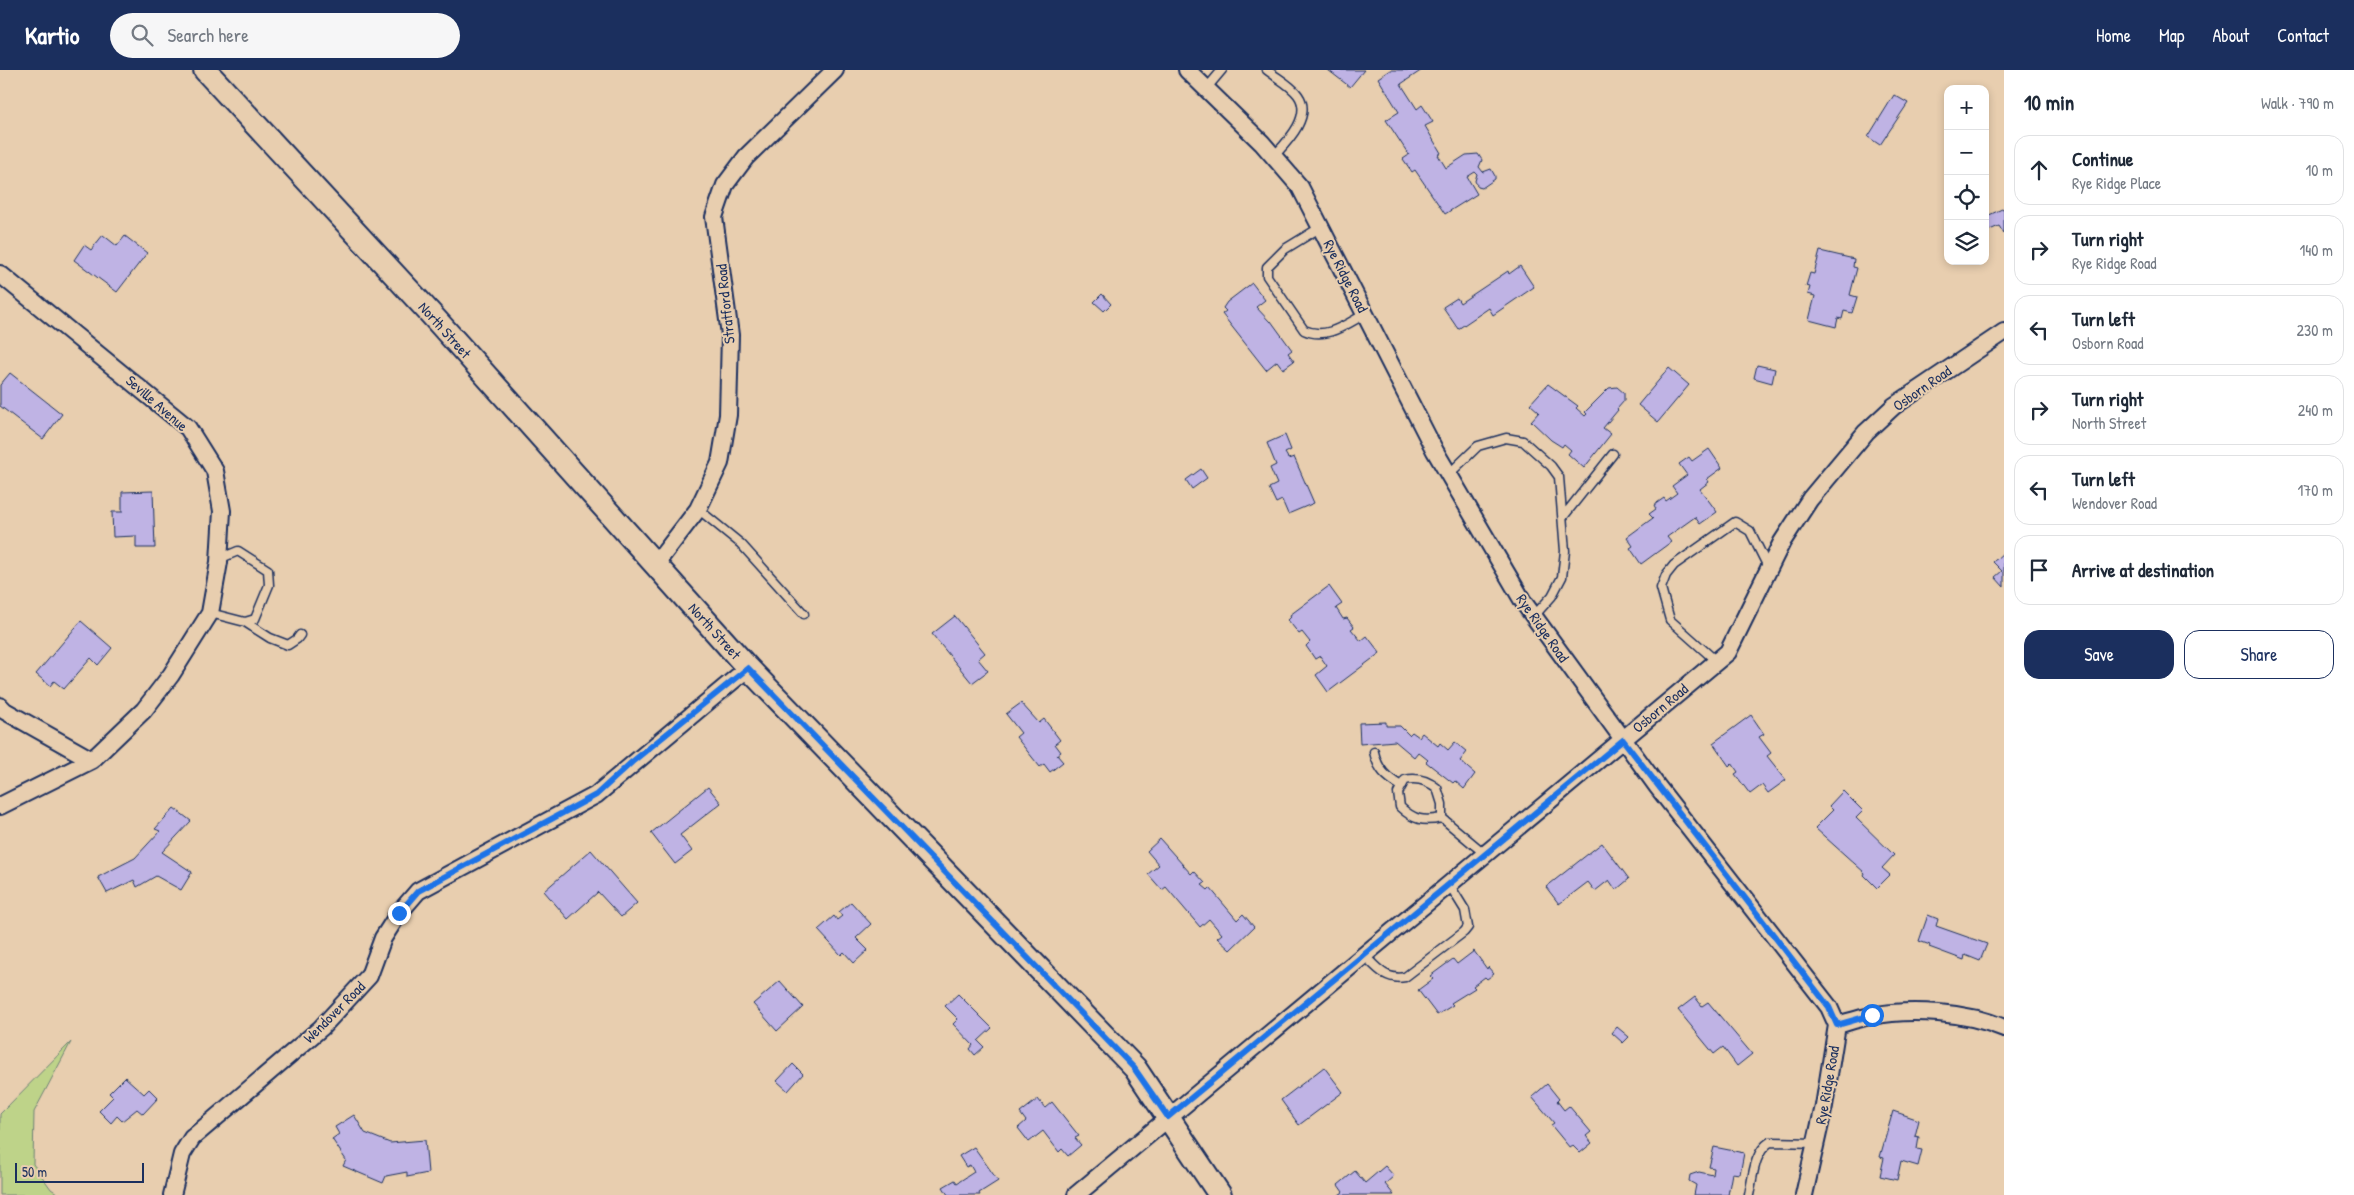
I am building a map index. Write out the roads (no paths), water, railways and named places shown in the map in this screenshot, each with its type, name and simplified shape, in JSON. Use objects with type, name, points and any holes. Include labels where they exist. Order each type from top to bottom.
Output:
[{"type":"main road","name":"North Street","points":[[206,70],[430,313],[748,668],[1134,1068],[1220,1195]]},
{"type":"street","name":"Stratford Road","points":[[655,565],[698,509],[720,463],[728,415],[730,335],[714,216],[725,185],[746,157],[835,70]]},
{"type":"street","name":"Rye Ridge Road","points":[[1187,70],[1274,156],[1300,187],[1449,474],[1534,616],[1623,740],[1829,1007],[1837,1025],[1816,1143],[1804,1195]]},
{"type":"street","name":"Seville Avenue","points":[[0,274],[188,428],[215,471],[222,511],[219,559],[210,613]]},
{"type":"street","name":"Osborn Road","points":[[1076,1195],[1728,652],[1782,542],[1810,499],[1866,432],[1894,406],[2004,332]]},
{"type":"street","points":[[0,806],[92,760],[144,710],[171,675],[210,613]]},
{"type":"street","name":"Wendover Road","points":[[172,1195],[182,1154],[192,1138],[321,1028],[369,976],[383,938],[399,913],[418,891],[596,795],[632,762],[748,668]]},
{"type":"street","points":[[0,706],[5,711],[92,760]]},
{"type":"street","points":[[1837,1025],[1872,1015],[1920,1012],[1983,1019],[2004,1028]]},
{"type":"lane","points":[[1206,89],[1222,70]]},
{"type":"lane","points":[[1267,70],[1297,93],[1301,102],[1301,114],[1294,132],[1274,156]]},
{"type":"lane","points":[[1321,228],[1285,250],[1267,267],[1267,276],[1304,330],[1313,334],[1325,334],[1336,330],[1366,314]]},
{"type":"lane","points":[[1449,474],[1478,446],[1506,438],[1523,441],[1551,466],[1559,477],[1565,551],[1562,577],[1552,596],[1534,616]]},
{"type":"lane","points":[[1563,517],[1613,454]]},
{"type":"lane","points":[[698,509],[741,544],[804,614]]},
{"type":"lane","points":[[1716,661],[1670,620],[1661,588],[1666,575],[1674,565],[1735,522],[1750,531],[1769,568]]},
{"type":"lane","points":[[219,559],[238,551],[268,570],[269,585],[255,619],[245,622]]},
{"type":"lane","points":[[210,613],[245,622],[270,638],[288,646],[300,635]]},
{"type":"lane","points":[[1374,752],[1377,765],[1387,778],[1401,786]]},
{"type":"lane","points":[[1413,778],[1430,782],[1437,788],[1442,804],[1442,818],[1428,821],[1418,820],[1400,807],[1398,794],[1405,780],[1413,778]]},
{"type":"lane","points":[[1442,818],[1485,854]]},
{"type":"lane","points":[[1364,955],[1382,973],[1399,978],[1405,977],[1464,932],[1468,927],[1465,910],[1449,884]]},
{"type":"lane","points":[[1749,1195],[1759,1154],[1764,1146],[1770,1142],[1816,1143]]}]
